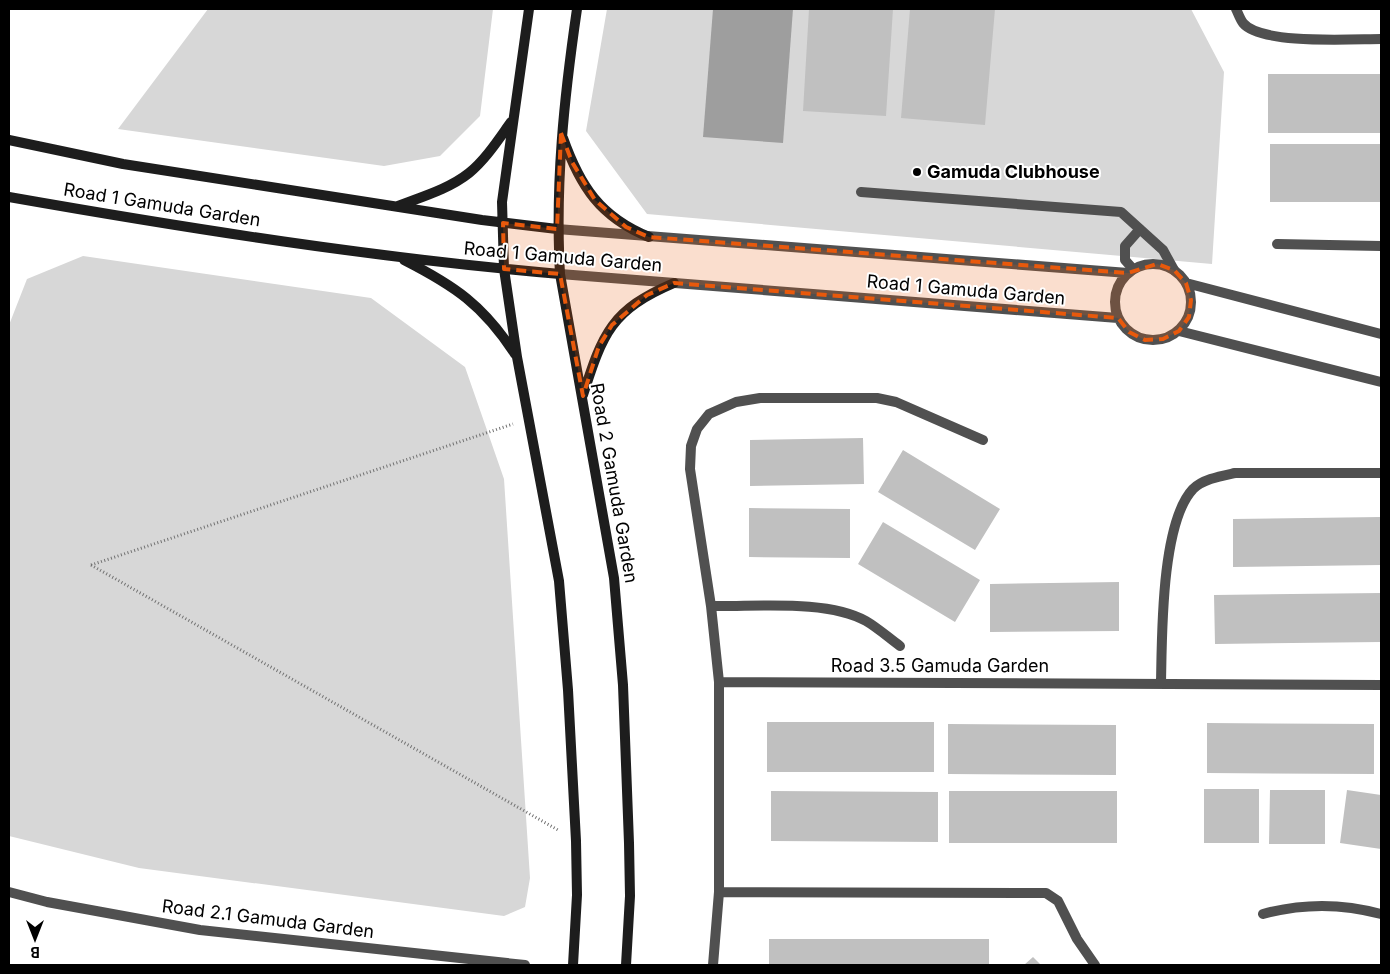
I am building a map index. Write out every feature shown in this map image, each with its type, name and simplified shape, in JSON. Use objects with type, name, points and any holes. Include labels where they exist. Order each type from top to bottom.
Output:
[{"type":"street","points":[[529,9],[502,202],[504,269],[517,357],[559,581],[568,690],[576,840],[577,895],[573,965]]},
{"type":"street","name":"Road 2 Gamuda Garden","points":[[577,9],[561,133],[558,228],[560,274],[614,578],[623,685],[630,843],[630,896],[626,965]]},
{"type":"street","points":[[1236,9],[1244,24],[1266,36],[1381,39]]},
{"type":"street","points":[[397,206],[440,189],[468,174],[486,158],[512,121]]},
{"type":"street","points":[[561,133],[572,162],[595,200],[626,227],[649,237]]},
{"type":"street","name":"Road 1 Gamuda Garden","points":[[9,140],[85,158],[502,222],[649,237],[1131,271]]},
{"type":"street","points":[[861,192],[1121,212],[1163,250],[1174,270],[1186,283],[1191,300],[1189,316],[1179,331],[1163,339],[1145,340],[1129,332],[1118,318],[1114,302],[1118,286],[1131,271],[1157,264],[1174,270]]},
{"type":"street","name":"Road 1 Gamuda Garden","points":[[9,197],[112,215],[396,256],[504,269],[1118,318]]},
{"type":"street","points":[[1131,271],[1126,260],[1125,246],[1140,228]]},
{"type":"street","points":[[1277,244],[1381,246]]},
{"type":"street","points":[[396,256],[450,286],[487,315],[517,357]]},
{"type":"street","points":[[583,396],[599,346],[612,325],[646,295],[674,283]]},
{"type":"street","points":[[1186,283],[1381,334]]},
{"type":"street","points":[[1179,331],[1380,379]]},
{"type":"street","points":[[713,965],[718,892],[718,682],[711,606],[690,469],[691,446],[696,429],[709,414],[736,402],[760,398],[877,398],[896,402],[983,440]]},
{"type":"street","points":[[1161,683],[1163,597],[1173,533],[1180,506],[1194,488],[1214,477],[1235,473],[1381,473]]},
{"type":"street","name":"Road 3.5 Gamuda Garden","points":[[711,606],[819,607],[842,612],[866,621],[900,646]]},
{"type":"street","name":"Road 3.5 Gamuda Garden","points":[[718,682],[1381,685]]},
{"type":"street","name":"Road 2.1 Gamuda Garden","points":[[9,892],[48,902],[200,930],[525,965]]},
{"type":"street","points":[[718,892],[1046,893],[1058,902],[1077,939],[1095,965]]},
{"type":"street","points":[[1263,914],[1290,907],[1330,905],[1357,908],[1381,914]]},
{"type":"path","points":[[528,419],[91,565],[576,840]]},
{"type":"highlighted area","points":[[561,133],[572,162],[595,200],[626,227],[649,237],[1128,273],[1157,264],[1174,270],[1186,283],[1191,300],[1189,317],[1179,331],[1163,339],[1145,340],[1129,332],[1118,318],[674,283],[647,295],[612,325],[599,346],[583,396],[560,274],[504,269],[503,223],[557,229]]},
{"type":"shaded area","points":[[208,9],[493,9],[480,116],[440,156],[384,166],[118,129]]},
{"type":"shaded area","name":"Gamuda Clubhouse","points":[[607,9],[1191,9],[1224,72],[1212,264],[647,214],[586,131]]},
{"type":"shaded area","points":[[713,9],[793,9],[783,143],[703,137]]},
{"type":"shaded area","points":[[83,256],[371,298],[465,367],[504,479],[530,878],[525,907],[504,916],[139,868],[9,836],[9,325],[27,279]]},
{"type":"building","points":[[809,9],[893,9],[886,116],[803,111]]},
{"type":"building","points":[[910,9],[995,9],[985,125],[901,118]]},
{"type":"building","points":[[1268,74],[1381,74],[1381,133],[1268,133]]},
{"type":"building","points":[[1270,144],[1381,144],[1381,202],[1270,202]]},
{"type":"building","points":[[863,438],[864,484],[750,486],[750,440]]},
{"type":"building","points":[[903,450],[1000,509],[975,550],[878,492]]},
{"type":"building","points":[[749,508],[850,509],[850,558],[749,557]]},
{"type":"building","points":[[1381,517],[1381,565],[1233,567],[1233,519]]},
{"type":"building","points":[[883,522],[980,580],[955,622],[858,564]]},
{"type":"building","points":[[1119,582],[1119,631],[990,632],[990,584]]},
{"type":"building","points":[[1381,593],[1381,642],[1215,644],[1214,595]]},
{"type":"building","points":[[767,722],[934,722],[934,772],[767,772]]},
{"type":"building","points":[[1207,723],[1374,724],[1374,774],[1207,773]]},
{"type":"building","points":[[948,724],[1116,725],[1116,775],[948,774]]},
{"type":"building","points":[[1204,789],[1259,789],[1259,843],[1204,843]]},
{"type":"building","points":[[1270,790],[1325,790],[1325,844],[1269,844]]},
{"type":"building","points":[[1347,790],[1381,795],[1381,849],[1340,843]]},
{"type":"building","points":[[771,791],[938,792],[938,842],[771,841]]},
{"type":"building","points":[[949,791],[1117,791],[1117,843],[949,843]]},
{"type":"building","points":[[769,939],[989,939],[989,965],[769,965]]},
{"type":"building","points":[[1033,957],[1041,965],[1024,965]]},
{"type":"place","name":"Gamuda Clubhouse","points":[[917,172]]}]
